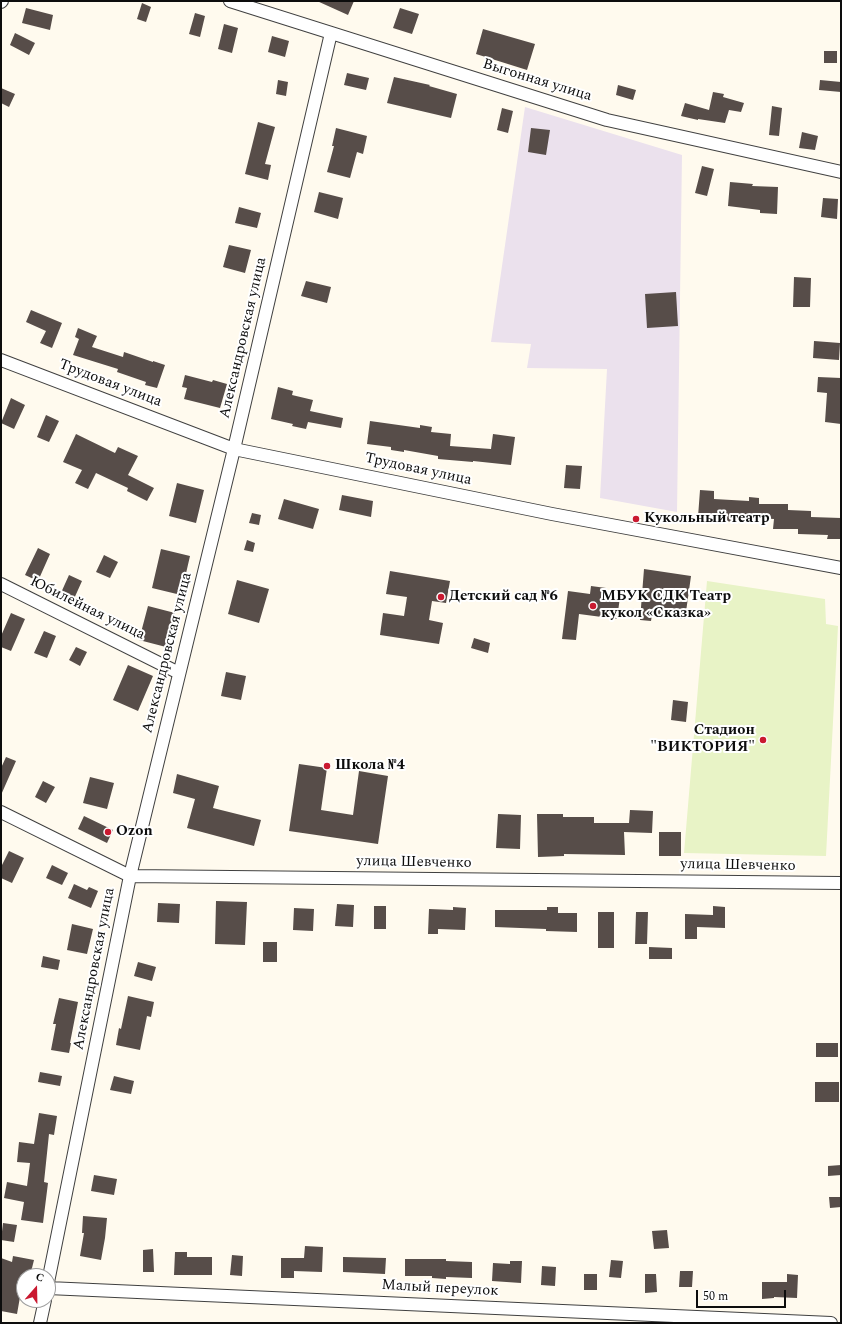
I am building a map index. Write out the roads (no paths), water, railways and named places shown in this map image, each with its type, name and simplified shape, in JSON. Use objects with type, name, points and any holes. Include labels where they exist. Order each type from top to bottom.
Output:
[{"type":"street","name":"Выгонная улица","points":[[230,1],[607,120],[841,172]]},
{"type":"street","name":"Александровская улица","points":[[51,1268],[130,876],[234,449],[331,33]]},
{"type":"street","name":"Трудовая улица","points":[[1,360],[234,449],[552,514],[841,568]]},
{"type":"street","name":"Юбилейная улица","points":[[1,584],[179,673]]},
{"type":"street","name":"улица Шевченко","points":[[1,812],[130,876],[841,883]]},
{"type":"street","name":"Малый переулок","points":[[56,1288],[831,1323]]},
{"type":"street","points":[[40,1323],[43,1308]]},
{"type":"place","name":"Кукольный театр","points":[[636,519]]},
{"type":"place","name":"Детский сад №6","points":[[441,597]]},
{"type":"place","name":"МБУК СДК Театр кукол «Сказка»","points":[[593,606]]},
{"type":"place","name":"Стадион \"ВИКТОРИЯ\"","points":[[763,740]]},
{"type":"place","name":"Школа №4","points":[[327,766]]},
{"type":"place","name":"Ozon","points":[[108,832]]}]
